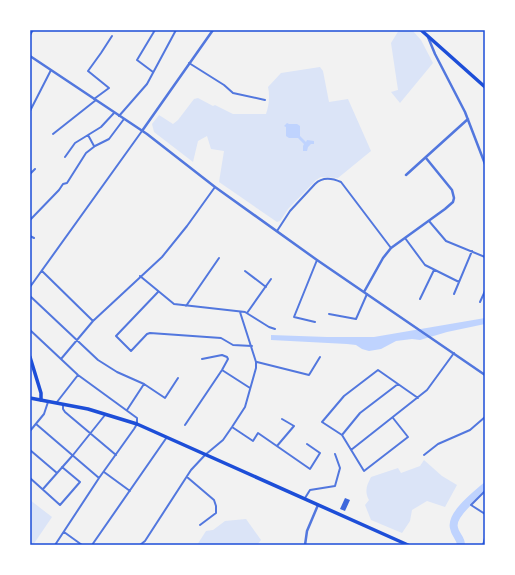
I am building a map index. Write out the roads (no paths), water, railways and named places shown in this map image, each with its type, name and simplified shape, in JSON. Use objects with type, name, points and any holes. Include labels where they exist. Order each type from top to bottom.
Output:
[{"type":"main road","points":[[421,30],[427,37],[485,87]]},
{"type":"main road","points":[[30,357],[41,393],[41,400]]},
{"type":"main road","points":[[30,398],[63,403],[137,424],[408,545]]},
{"type":"street","points":[[30,35],[33,30]]},
{"type":"street","points":[[153,72],[137,60],[156,30]]},
{"type":"street","points":[[119,116],[147,84],[176,30]]},
{"type":"street","points":[[30,287],[213,30]]},
{"type":"street","points":[[53,134],[109,88],[88,71],[112,36]]},
{"type":"street","points":[[427,37],[468,119],[485,164]]},
{"type":"street","points":[[30,56],[142,131],[317,260],[485,375]]},
{"type":"street","points":[[189,63],[224,85],[233,93],[265,100]]},
{"type":"street","points":[[30,111],[52,70]]},
{"type":"street","points":[[65,157],[75,143],[101,127],[114,113]]},
{"type":"street","points":[[30,220],[63,184],[67,183],[86,153],[95,146],[109,139],[124,119]]},
{"type":"street","points":[[406,176],[468,119]]},
{"type":"street","points":[[88,135],[95,146]]},
{"type":"street","points":[[329,314],[356,319],[365,293],[383,258],[391,248],[450,205],[454,198],[452,190],[426,158]]},
{"type":"street","points":[[30,174],[35,169]]},
{"type":"street","points":[[277,231],[290,211],[305,194],[318,182],[327,179],[340,182],[391,248]]},
{"type":"street","points":[[61,359],[93,321],[162,257],[216,187]]},
{"type":"street","points":[[429,221],[444,239],[485,257]]},
{"type":"street","points":[[30,236],[34,238]]},
{"type":"street","points":[[405,238],[425,265],[459,282]]},
{"type":"street","points":[[454,294],[472,251]]},
{"type":"street","points":[[186,306],[219,258]]},
{"type":"street","points":[[315,322],[294,317],[317,260]]},
{"type":"street","points":[[420,299],[434,270]]},
{"type":"street","points":[[42,271],[93,321]]},
{"type":"street","points":[[245,271],[266,287]]},
{"type":"street","points":[[140,276],[174,304],[247,312],[269,327],[275,329]]},
{"type":"street","points":[[247,312],[271,279]]},
{"type":"street","points":[[480,302],[485,291]]},
{"type":"street","points":[[158,292],[116,336],[130,350],[150,333],[221,338],[233,345],[252,346]]},
{"type":"street","points":[[30,296],[76,341],[98,360],[117,372],[144,384],[165,398],[178,378]]},
{"type":"street","points":[[140,545],[145,541],[194,466],[224,440],[245,407],[256,368],[256,362],[240,312]]},
{"type":"street","points":[[30,330],[78,375],[137,418],[137,424],[55,545]]},
{"type":"street","points":[[352,450],[428,390],[454,353]]},
{"type":"street","points":[[185,425],[228,359],[226,356],[222,355],[202,359]]},
{"type":"street","points":[[256,362],[309,375],[320,357]]},
{"type":"street","points":[[222,370],[250,388]]},
{"type":"street","points":[[393,418],[408,437],[364,471],[342,435],[322,422],[344,396],[378,370],[418,398]]},
{"type":"street","points":[[57,402],[78,375]]},
{"type":"street","points":[[127,410],[144,384]]},
{"type":"street","points":[[342,435],[360,413],[398,384]]},
{"type":"street","points":[[30,431],[46,410],[48,400]]},
{"type":"street","points":[[63,403],[63,409],[65,412],[116,455]]},
{"type":"street","points":[[43,489],[106,414]]},
{"type":"street","points":[[424,455],[438,444],[470,430],[485,417]]},
{"type":"street","points":[[276,446],[294,426],[282,419]]},
{"type":"street","points":[[36,424],[99,478]]},
{"type":"street","points":[[232,427],[253,441],[258,433],[310,469],[320,453],[307,444]]},
{"type":"street","points":[[92,545],[167,437]]},
{"type":"street","points":[[30,450],[57,473]]},
{"type":"street","points":[[305,498],[310,490],[335,486],[340,468],[335,454]]},
{"type":"street","points":[[30,478],[60,505],[80,482],[62,466]]},
{"type":"street","points":[[104,472],[130,491]]},
{"type":"street","points":[[187,477],[209,495],[214,500],[216,506],[216,513],[200,525]]},
{"type":"street","points":[[485,491],[471,505],[485,514]]},
{"type":"street","points":[[305,545],[307,531],[318,504]]},
{"type":"street","points":[[64,532],[82,545]]},
{"type":"street","points":[[483,545],[485,538]]},
{"type":"water","points":[[287,123],[297,124],[300,126],[300,136],[306,142],[307,140],[314,141],[314,144],[311,144],[308,147],[307,151],[303,151],[304,144],[298,138],[289,138],[286,136],[286,127],[284,126]]},
{"type":"water","points":[[485,318],[485,324],[447,332],[420,340],[412,339],[396,341],[381,349],[369,351],[356,345],[271,340],[271,335],[374,337]]},
{"type":"waterway","points":[[461,545],[454,528],[456,517],[470,500],[485,487]]}]
